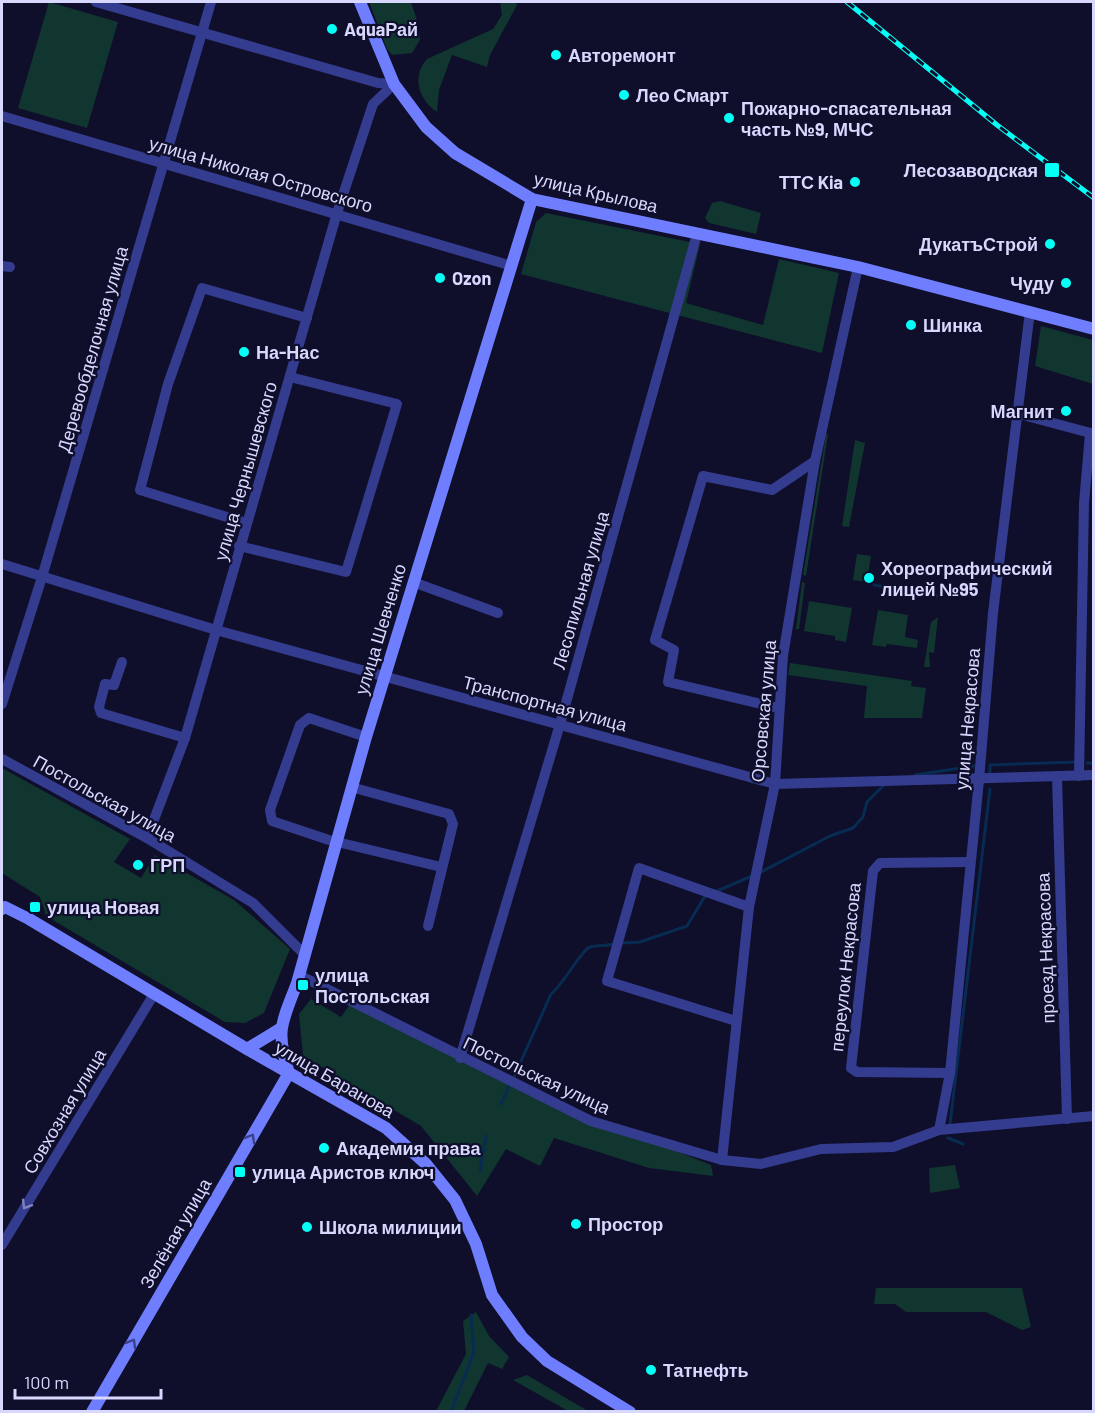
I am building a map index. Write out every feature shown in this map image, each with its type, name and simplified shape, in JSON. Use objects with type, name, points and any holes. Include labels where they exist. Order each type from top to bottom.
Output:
[{"type":"main road","name":"улица Крылова","points":[[360,2],[393,84],[426,127],[455,153],[532,199],[858,267],[1094,329]]},
{"type":"main road","name":"улица Шевченко","points":[[289,1073],[282,1052],[280,1029],[299,975],[335,841],[384,676],[532,199]]},
{"type":"main road","name":"улица Баранова","points":[[3,907],[29,919],[247,1049],[386,1128],[426,1164],[455,1200],[476,1244],[492,1295],[522,1337],[547,1361],[630,1412]]},
{"type":"main road","points":[[247,1049],[280,1029]]},
{"type":"main road","name":"Зелёная улица","points":[[92,1412],[289,1073]]},
{"type":"street","points":[[96,2],[378,83],[393,84]]},
{"type":"street","name":"Деревообделочная улица","points":[[2,704],[42,577],[211,2]]},
{"type":"street","name":"улица Чернышевского","points":[[147,838],[185,738],[337,213],[374,104],[393,84]]},
{"type":"street","name":"улица Николая Островского","points":[[2,116],[512,266]]},
{"type":"street","name":"Лесопильная улица","points":[[460,1058],[560,724],[697,234]]},
{"type":"street","name":"Орсовская улица","points":[[722,1160],[749,907],[775,784],[783,656],[815,461],[858,267]]},
{"type":"street","points":[[246,523],[140,490],[168,384],[202,288],[307,318]]},
{"type":"street","name":"улица Некрасова","points":[[939,1130],[950,1073],[993,613],[1030,311]]},
{"type":"street","points":[[239,546],[346,572],[397,404],[290,377]]},
{"type":"street","points":[[1019,414],[1092,434],[1084,503],[1079,776]]},
{"type":"street","points":[[778,708],[668,682],[674,650],[655,640],[703,476],[772,490],[815,461]]},
{"type":"street","name":"Транспортная улица","points":[[2,564],[216,630],[775,784],[1094,775]]},
{"type":"street","points":[[413,582],[498,613]]},
{"type":"street","points":[[122,662],[114,685],[105,684],[99,707],[101,713],[185,738]]},
{"type":"street","points":[[366,737],[309,718],[300,725],[270,810],[272,821],[335,841],[441,867]]},
{"type":"street","name":"Постольская улица","points":[[2,759],[147,838],[253,903],[304,954]]},
{"type":"street","name":"проезд Некрасова","points":[[1057,777],[1067,1119]]},
{"type":"street","points":[[351,787],[449,814],[453,824],[428,926]]},
{"type":"street","name":"переулок Некрасова","points":[[950,1073],[857,1072],[850,1068],[873,871],[880,863],[970,862]]},
{"type":"street","points":[[736,1021],[607,981],[639,868],[749,907]]},
{"type":"street","name":"Постольская улица","points":[[299,975],[460,1058],[591,1121],[722,1160],[761,1164],[821,1149],[893,1147],[939,1130],[1094,1116]]},
{"type":"street","name":"Совхозная улица","points":[[2,1245],[154,993]]},
{"type":"green space","points":[[49,2],[118,22],[87,128],[18,108]]},
{"type":"green space","points":[[369,2],[411,2],[418,23],[420,40],[412,53],[392,55],[387,49]]},
{"type":"green space","points":[[500,2],[516,2],[517,5],[490,55],[487,67],[452,55],[439,90],[437,112],[426,101],[419,88],[419,73],[422,66],[427,59],[493,29],[502,15]]},
{"type":"green space","points":[[720,201],[761,213],[756,234],[709,223],[705,218],[712,203]]},
{"type":"green space","points":[[546,213],[700,244],[686,303],[763,325],[779,259],[839,273],[822,353],[521,274],[536,222]]},
{"type":"green space","points":[[1041,326],[1093,340],[1093,384],[1035,366]]},
{"type":"green space","points":[[826,434],[828,434],[806,576],[803,575]]},
{"type":"green space","points":[[855,440],[865,443],[849,527],[842,526]]},
{"type":"green space","points":[[857,554],[871,556],[867,582],[853,580]]},
{"type":"green space","points":[[802,582],[805,583],[799,629],[796,629]]},
{"type":"green space","points":[[809,601],[852,608],[846,642],[835,640],[835,636],[804,631]]},
{"type":"green space","points":[[878,610],[908,615],[905,637],[918,640],[917,648],[887,644],[886,647],[872,645]]},
{"type":"green space","points":[[938,617],[934,653],[929,652],[930,667],[924,667],[931,622]]},
{"type":"green space","points":[[790,663],[912,681],[911,686],[926,688],[922,718],[864,718],[867,686],[788,675]]},
{"type":"green space","points":[[2,768],[130,839],[114,862],[141,878],[155,855],[234,900],[290,949],[264,1013],[245,1023],[225,1022],[46,916],[40,897],[2,873]]},
{"type":"green space","points":[[311,999],[341,1017],[350,1004],[535,1095],[711,1165],[713,1176],[649,1168],[554,1138],[540,1166],[506,1149],[477,1196],[421,1126],[303,1056],[299,1014]]},
{"type":"green space","points":[[955,1165],[960,1188],[930,1193],[929,1168]]},
{"type":"green space","points":[[876,1288],[1022,1288],[1031,1327],[1022,1330],[986,1312],[906,1312],[895,1304],[874,1304]]},
{"type":"green space","points":[[476,1312],[489,1336],[509,1357],[502,1369],[488,1363],[464,1411],[436,1411],[466,1354],[463,1321]]},
{"type":"green space","points":[[527,1375],[588,1411],[568,1411],[513,1380]]},
{"type":"waterway","points":[[874,585],[937,596]]},
{"type":"waterway","points":[[990,774],[990,765],[1077,762]]},
{"type":"waterway","points":[[1087,763],[1094,763]]},
{"type":"waterway","points":[[915,775],[974,766]]},
{"type":"waterway","points":[[761,872],[830,836],[853,828],[863,817],[867,802],[884,785]]},
{"type":"waterway","points":[[950,1124],[990,789]]},
{"type":"waterway","points":[[717,891],[752,876]]},
{"type":"waterway","points":[[623,943],[640,942],[687,926],[705,896]]},
{"type":"waterway","points":[[514,1077],[551,994],[587,949],[593,946],[614,944]]},
{"type":"waterway","points":[[501,1104],[509,1086]]},
{"type":"waterway","points":[[480,1171],[486,1136]]},
{"type":"waterway","points":[[948,1138],[963,1144]]},
{"type":"waterway","points":[[451,1412],[474,1352],[471,1315]]},
{"type":"railway","points":[[847,2],[997,125],[1094,198]]},
{"type":"place","name":"AquaРай","points":[[332,29]]},
{"type":"place","name":"Авторемонт","points":[[556,55]]},
{"type":"place","name":"Лео Смарт","points":[[624,95]]},
{"type":"place","name":"Пожарно-спасательная часть №9, МЧС","points":[[729,118]]},
{"type":"place","name":"Лесозаводская","points":[[1052,170]]},
{"type":"place","name":"ТТС Kia","points":[[855,182]]},
{"type":"place","name":"ДукатъСтрой","points":[[1050,244]]},
{"type":"place","name":"Ozon","points":[[440,278]]},
{"type":"place","name":"Чуду","points":[[1066,283]]},
{"type":"place","name":"Шинка","points":[[911,325]]},
{"type":"place","name":"На-Нас","points":[[244,352]]},
{"type":"place","name":"Магнит","points":[[1066,411]]},
{"type":"place","name":"Хореографический лицей №95","points":[[869,578]]},
{"type":"place","name":"ГРП","points":[[138,865]]},
{"type":"place","name":"улица Новая","points":[[35,907]]},
{"type":"place","name":"улица Постольская","points":[[303,985]]},
{"type":"place","name":"Академия права","points":[[324,1148]]},
{"type":"place","name":"улица Аристов ключ","points":[[240,1172]]},
{"type":"place","name":"Простор","points":[[576,1224]]},
{"type":"place","name":"Школа милиции","points":[[307,1227]]},
{"type":"place","name":"Татнефть","points":[[651,1370]]}]
